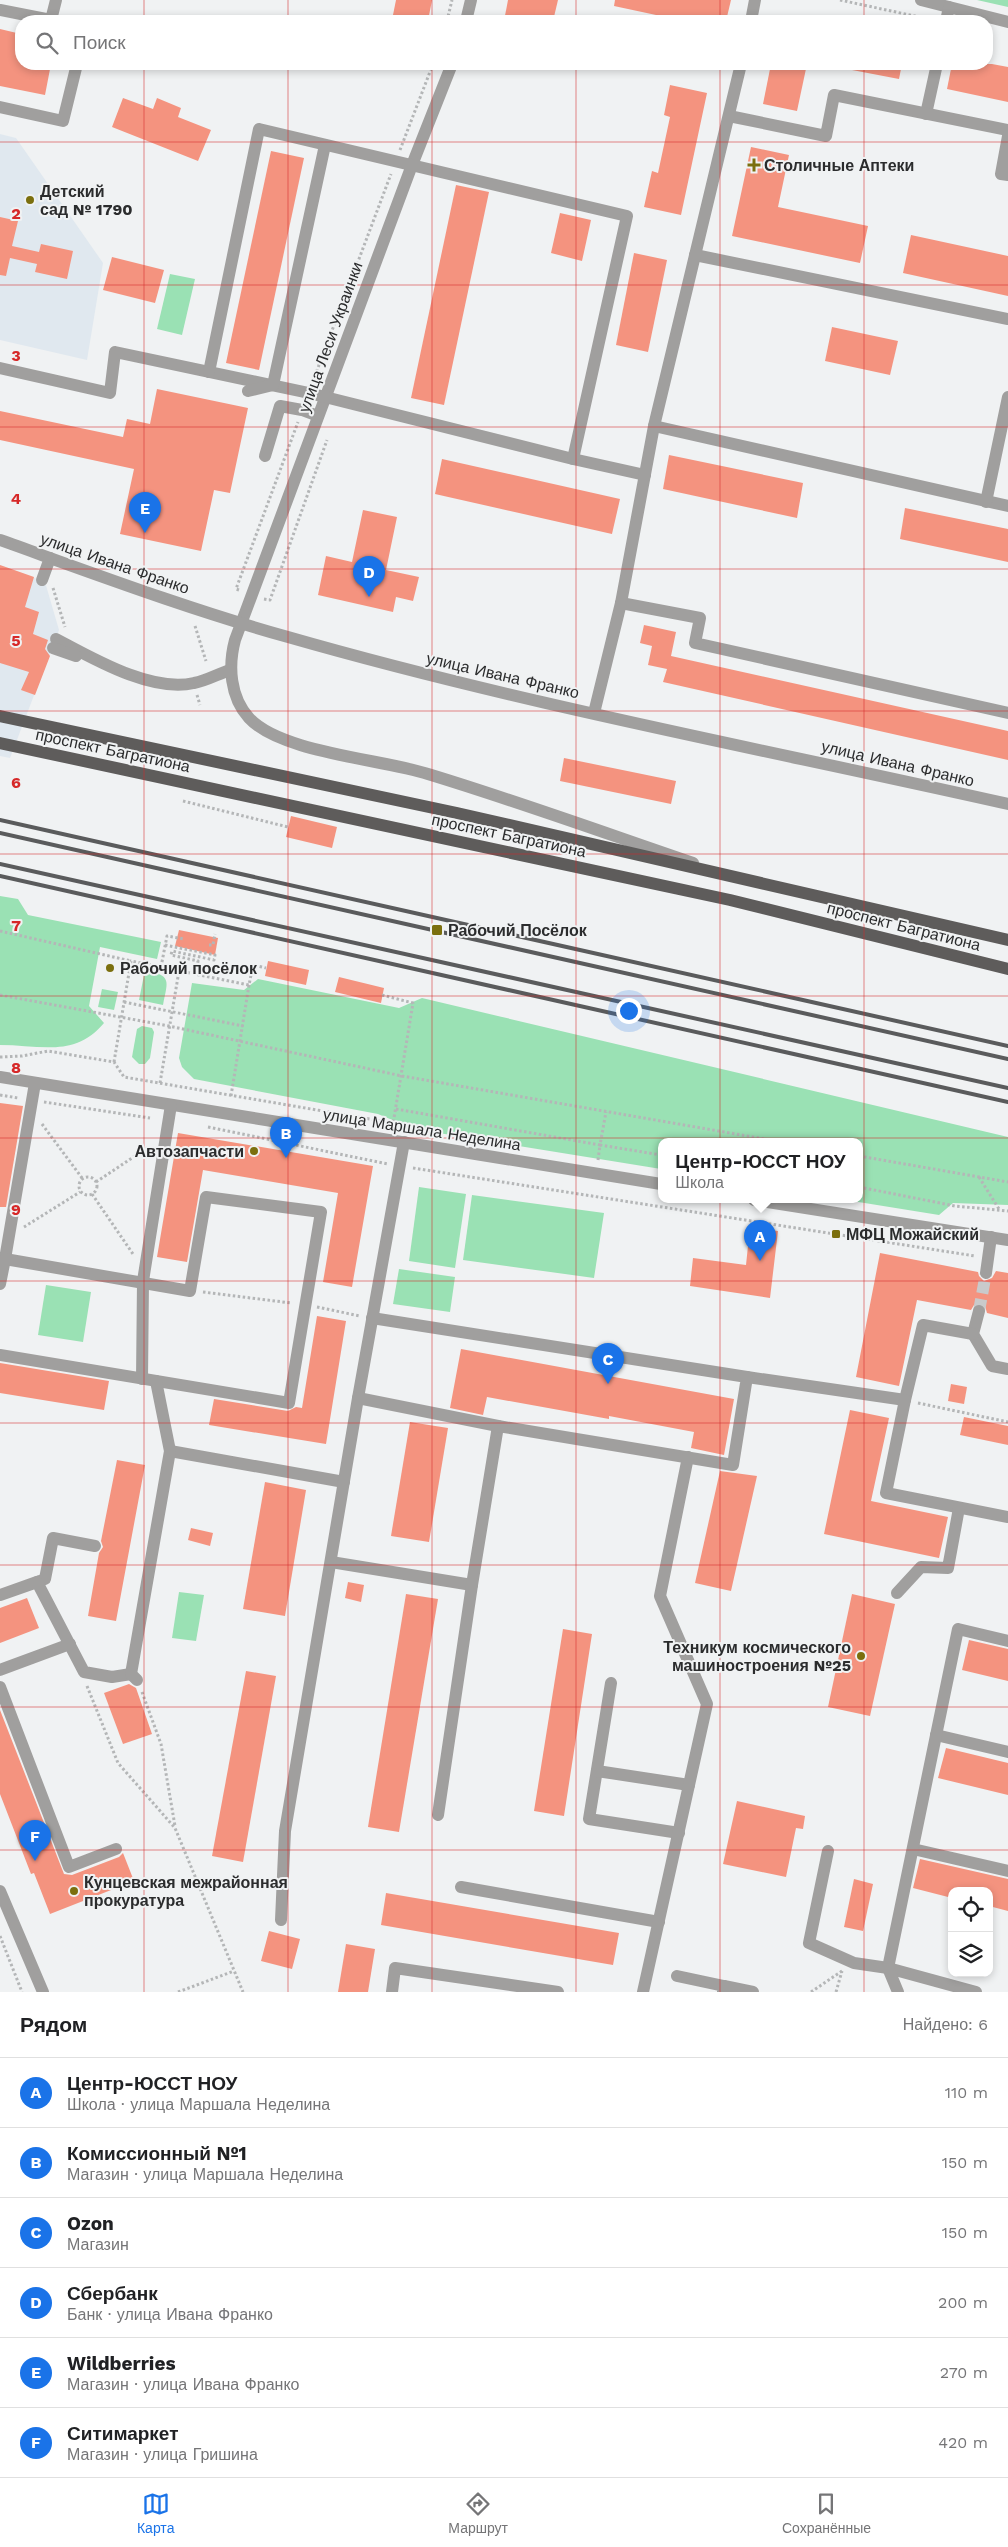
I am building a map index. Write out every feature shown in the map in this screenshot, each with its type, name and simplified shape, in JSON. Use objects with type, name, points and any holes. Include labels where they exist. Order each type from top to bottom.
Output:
[{"type":"main road","name":"проспект Багратиона","points":[[0,716],[457,813],[1008,940]]},
{"type":"main road","name":"проспект Багратиона","points":[[0,743],[451,838],[730,900],[1008,969]]},
{"type":"street","points":[[54,15],[56,0]]},
{"type":"street","points":[[468,15],[472,0]]},
{"type":"street","points":[[752,15],[755,0]]},
{"type":"street","points":[[921,0],[980,15]]},
{"type":"street","points":[[2,7],[34,15]]},
{"type":"street","points":[[947,15],[949,7]]},
{"type":"street","points":[[993,18],[1008,22]]},
{"type":"street","points":[[0,108],[63,121],[76,70]]},
{"type":"street","name":"улица Леси Украинки","points":[[230,670],[230,656],[241,623],[412,165],[450,70]]},
{"type":"street","points":[[594,713],[621,603],[654,426],[740,70]]},
{"type":"street","points":[[926,114],[935,70]]},
{"type":"street","points":[[729,116],[826,136],[834,95],[1008,130]]},
{"type":"street","points":[[209,372],[259,129],[627,216],[573,459]]},
{"type":"street","points":[[1008,136],[1001,174],[1008,175]]},
{"type":"street","points":[[273,385],[324,145]]},
{"type":"street","points":[[695,255],[1008,319]]},
{"type":"street","points":[[0,368],[110,393],[115,352],[308,393],[645,475]]},
{"type":"street","points":[[248,391],[273,385]]},
{"type":"street","points":[[986,502],[1008,397]]},
{"type":"street","points":[[265,456],[280,406],[302,410],[318,416]]},
{"type":"street","points":[[654,426],[1008,506]]},
{"type":"street","name":"улица Ивана Франко","points":[[0,540],[46,569],[417,671],[594,713],[1008,804]]},
{"type":"street","points":[[621,603],[700,618],[695,643],[1008,713]]},
{"type":"street","points":[[54,644],[114,669],[162,683],[193,684],[230,670],[236,695],[249,718],[281,738],[307,746],[426,773],[737,877]]},
{"type":"street","name":"улица Маршала Неделина","points":[[0,1077],[658,1184]]},
{"type":"street","points":[[0,1284],[2,1258],[8,1237],[35,1083]]},
{"type":"street","points":[[142,1378],[144,1276],[171,1105]]},
{"type":"street","points":[[282,1920],[286,1831],[372,1318],[392,1165],[404,1142]]},
{"type":"street","points":[[0,1355],[289,1403],[321,1212],[206,1197],[190,1291],[144,1276],[2,1258]]},
{"type":"street","points":[[773,1203],[1008,1240]]},
{"type":"street","points":[[986,1273],[992,1237]]},
{"type":"street","points":[[979,1311],[973,1334],[992,1366],[1008,1369]]},
{"type":"street","points":[[372,1318],[905,1400]]},
{"type":"street","points":[[973,1334],[923,1325],[886,1493],[1008,1517]]},
{"type":"street","points":[[358,1398],[498,1426],[733,1465],[747,1377]]},
{"type":"street","points":[[37,1582],[84,1672],[112,1677],[134,1677],[170,1451],[156,1381]]},
{"type":"street","points":[[438,1815],[498,1426]]},
{"type":"street","points":[[170,1451],[344,1482]]},
{"type":"street","points":[[643,1992],[708,1704],[660,1596],[688,1457]]},
{"type":"street","points":[[897,1593],[921,1566],[948,1568],[959,1508]]},
{"type":"street","points":[[0,1595],[46,1579],[53,1538],[95,1546]]},
{"type":"street","points":[[331,1562],[472,1585]]},
{"type":"street","points":[[898,1992],[888,1968],[958,1629],[1008,1641]]},
{"type":"street","points":[[0,1670],[70,1644]]},
{"type":"street","points":[[611,1683],[589,1819],[678,1834]]},
{"type":"street","points":[[0,1686],[68,1867],[116,1849]]},
{"type":"street","points":[[936,1736],[1008,1752]]},
{"type":"street","points":[[597,1771],[689,1785]]},
{"type":"street","points":[[913,1849],[1008,1871]]},
{"type":"street","points":[[828,1851],[809,1943],[854,1963],[888,1968],[976,1992]]},
{"type":"street","points":[[461,1888],[659,1922]]},
{"type":"street","points":[[0,1891],[43,1992]]},
{"type":"street","points":[[392,1992],[395,1968],[558,1992]]},
{"type":"street","points":[[677,1976],[723,1989],[753,1992]]},
{"type":"path","points":[[448,15],[452,0]]},
{"type":"path","points":[[840,0],[910,15]]},
{"type":"path","points":[[308,393],[431,70]]},
{"type":"path","points":[[236,589],[302,410]]},
{"type":"path","points":[[46,569],[66,629]]},
{"type":"path","points":[[195,626],[206,661]]},
{"type":"path","points":[[183,801],[288,826]]},
{"type":"path","points":[[0,931],[131,961],[250,985]]},
{"type":"path","points":[[209,944],[213,945],[215,934]]},
{"type":"path","points":[[161,967],[167,936],[184,939]]},
{"type":"path","points":[[165,945],[215,955],[214,960],[172,951],[171,955],[198,961],[196,974]]},
{"type":"path","points":[[131,961],[114,1062],[124,1077],[393,1123]]},
{"type":"path","points":[[231,1096],[254,965],[266,968]]},
{"type":"path","points":[[160,1083],[179,971]]},
{"type":"path","points":[[0,995],[170,1026],[402,1076],[759,1138]]},
{"type":"path","points":[[382,995],[413,1002],[390,1140],[392,1165]]},
{"type":"path","points":[[124,1002],[243,1026]]},
{"type":"path","points":[[0,1057],[22,1056],[48,1051],[114,1062]]},
{"type":"path","points":[[0,1095],[31,1104],[168,1120]]},
{"type":"path","points":[[31,1104],[82,1178]]},
{"type":"path","points":[[396,1109],[658,1155]]},
{"type":"path","points":[[592,1195],[606,1112]]},
{"type":"path","points":[[200,1125],[392,1165],[989,1258]]},
{"type":"path","points":[[96,1182],[166,1135]]},
{"type":"path","points":[[863,1157],[1008,1182]]},
{"type":"path","points":[[90,1176],[96,1182],[96,1189],[92,1194],[86,1195],[80,1192],[78,1185],[82,1178],[90,1176]]},
{"type":"path","points":[[978,1176],[999,1209]]},
{"type":"path","points":[[863,1188],[955,1206],[1008,1211]]},
{"type":"path","points":[[8,1237],[80,1192]]},
{"type":"path","points":[[92,1194],[144,1276]]},
{"type":"path","points":[[190,1291],[306,1305],[372,1318]]},
{"type":"path","points":[[905,1400],[1008,1422]]},
{"type":"path","points":[[134,1677],[161,1744],[176,1828],[243,1992]]},
{"type":"path","points":[[85,1681],[118,1763],[176,1828]]},
{"type":"path","points":[[0,1936],[22,1992]]},
{"type":"path","points":[[811,1992],[854,1963]]},
{"type":"path","points":[[178,1992],[234,1971]]},
{"type":"path","points":[[836,1992],[842,1971]]},
{"type":"shaded area","name":"Детский сад № 1790","points":[[0,134],[16,138],[103,263],[87,360],[0,340]]},
{"type":"shaded area","points":[[0,565],[45,582],[59,630],[10,758],[0,756]]},
{"type":"green space","points":[[977,0],[1008,0],[1008,7]]},
{"type":"green space","points":[[170,274],[195,279],[182,335],[157,329]]},
{"type":"green space","points":[[0,896],[18,899],[28,915],[161,942],[157,959],[100,947],[89,1006],[104,1023],[93,1034],[81,1041],[56,1047],[0,1045]]},
{"type":"green space","points":[[145,970],[160,974],[166,980],[167,985],[163,1005],[139,1000]]},
{"type":"green space","points":[[258,979],[399,1008],[422,998],[1008,1137],[1008,1205],[953,1203],[939,1215],[863,1203],[863,1138],[658,1138],[658,1169],[414,1129],[378,1114],[194,1079],[182,1067],[179,1058],[192,983],[244,990]]},
{"type":"green space","points":[[102,989],[118,992],[114,1010],[98,1007]]},
{"type":"green space","points":[[142,1026],[152,1028],[154,1032],[150,1058],[145,1064],[139,1064],[132,1057],[137,1029]]},
{"type":"green space","points":[[419,1187],[466,1194],[455,1268],[409,1261]]},
{"type":"green space","points":[[472,1195],[604,1213],[594,1278],[463,1260]]},
{"type":"green space","points":[[399,1269],[455,1277],[450,1312],[393,1304]]},
{"type":"green space","points":[[46,1285],[91,1292],[83,1342],[38,1335]]},
{"type":"green space","points":[[179,1592],[204,1595],[196,1641],[172,1638]]},
{"type":"building","points":[[396,0],[432,0],[429,15],[393,15]]},
{"type":"building","points":[[508,0],[558,0],[554,15],[505,15]]},
{"type":"building","points":[[615,0],[731,0],[727,15],[656,15],[614,6]]},
{"type":"building","points":[[0,29],[15,33],[15,70],[50,70],[45,95],[0,86]]},
{"type":"building","points":[[993,64],[1008,67],[1008,102],[947,89],[951,70],[993,70]]},
{"type":"building","points":[[770,70],[806,70],[797,111],[763,104]]},
{"type":"building","points":[[852,70],[901,70],[899,79]]},
{"type":"building","points":[[670,85],[707,93],[681,215],[644,207],[652,171],[658,173],[670,117],[664,115]]},
{"type":"building","points":[[123,98],[153,109],[157,98],[181,108],[178,117],[211,130],[198,161],[112,127]]},
{"type":"building","points":[[751,147],[789,155],[778,207],[868,226],[860,263],[732,236]]},
{"type":"building","points":[[271,151],[304,158],[259,370],[226,363]]},
{"type":"building","points":[[456,185],[489,192],[444,405],[411,398]]},
{"type":"building","points":[[560,213],[591,220],[582,261],[551,253]]},
{"type":"building","points":[[0,217],[18,221],[12,246],[39,252],[41,244],[73,251],[67,279],[35,272],[37,264],[10,258],[6,276],[0,275]]},
{"type":"building","points":[[911,235],[1008,256],[1008,296],[903,273]]},
{"type":"building","points":[[634,253],[667,260],[648,352],[616,345]]},
{"type":"building","points":[[112,257],[164,270],[155,303],[103,290]]},
{"type":"building","points":[[832,327],[898,341],[890,375],[825,361]]},
{"type":"building","points":[[157,389],[248,408],[230,493],[214,490],[201,551],[120,534],[134,469],[0,440],[0,411],[123,437],[127,419],[150,424]]},
{"type":"building","points":[[669,455],[803,483],[797,518],[663,489]]},
{"type":"building","points":[[442,459],[620,499],[612,534],[435,494]]},
{"type":"building","points":[[905,508],[1008,529],[1008,562],[900,539]]},
{"type":"building","points":[[363,510],[397,517],[386,570],[419,577],[413,601],[396,597],[393,612],[318,595],[326,556],[352,562]]},
{"type":"building","points":[[0,565],[34,577],[25,607],[39,612],[33,634],[48,640],[45,649],[50,656],[35,695],[21,690],[29,672],[0,663]]},
{"type":"building","points":[[644,625],[676,632],[671,656],[1008,731],[1008,760],[663,682],[667,669],[648,665],[652,646],[640,643]]},
{"type":"building","points":[[564,758],[676,781],[671,804],[560,781]]},
{"type":"building","points":[[291,816],[337,827],[332,848],[286,837]]},
{"type":"building","points":[[179,930],[218,938],[215,955],[175,946]]},
{"type":"building","points":[[268,961],[309,970],[306,985],[265,976]]},
{"type":"building","points":[[339,977],[384,988],[381,1003],[335,992]]},
{"type":"building","points":[[0,1103],[23,1106],[6,1207],[0,1207]]},
{"type":"building","points":[[178,1133],[373,1166],[352,1287],[323,1282],[338,1193],[203,1170],[187,1262],[157,1257]]},
{"type":"building","points":[[750,1227],[778,1231],[770,1298],[690,1286],[693,1258],[746,1265]]},
{"type":"building","points":[[880,1253],[978,1272],[984,1281],[992,1278],[996,1271],[1008,1273],[1008,1318],[987,1313],[985,1306],[981,1303],[974,1305],[971,1310],[917,1300],[899,1386],[856,1377]]},
{"type":"building","points":[[317,1316],[346,1321],[326,1444],[209,1425],[214,1399],[288,1411],[296,1407],[302,1408]]},
{"type":"building","points":[[461,1349],[734,1399],[724,1455],[691,1448],[694,1432],[609,1416],[609,1419],[487,1397],[483,1415],[450,1408]]},
{"type":"building","points":[[0,1363],[109,1381],[104,1410],[0,1393]]},
{"type":"building","points":[[951,1384],[967,1387],[964,1404],[948,1401]]},
{"type":"building","points":[[850,1410],[889,1418],[871,1501],[948,1517],[939,1558],[824,1534]]},
{"type":"building","points":[[964,1417],[1008,1426],[1008,1445],[960,1435]]},
{"type":"building","points":[[410,1422],[448,1428],[429,1542],[391,1536]]},
{"type":"building","points":[[117,1460],[145,1465],[116,1621],[88,1616],[99,1553],[103,1547],[101,1541]]},
{"type":"building","points":[[720,1471],[757,1476],[731,1591],[695,1583]]},
{"type":"building","points":[[265,1482],[306,1490],[285,1616],[243,1609]]},
{"type":"building","points":[[191,1528],[213,1533],[210,1546],[188,1540]]},
{"type":"building","points":[[348,1582],[364,1585],[361,1602],[345,1598]]},
{"type":"building","points":[[406,1594],[438,1599],[399,1832],[368,1827]]},
{"type":"building","name":"Техникум космического машиностроения №25","points":[[852,1594],[895,1604],[870,1716],[828,1707]]},
{"type":"building","points":[[27,1598],[39,1628],[0,1643],[0,1608]]},
{"type":"building","points":[[563,1629],[592,1634],[564,1816],[534,1811]]},
{"type":"building","points":[[969,1640],[1008,1649],[1008,1681],[962,1670]]},
{"type":"building","points":[[246,1671],[276,1676],[243,1862],[212,1856]]},
{"type":"building","points":[[129,1684],[136,1688],[152,1734],[123,1744],[104,1693]]},
{"type":"building","points":[[0,1710],[64,1874],[72,1875],[119,1857],[123,1853],[134,1881],[50,1914],[34,1873],[31,1874],[0,1794]]},
{"type":"building","points":[[946,1748],[1008,1763],[1008,1795],[938,1778]]},
{"type":"building","points":[[737,1801],[805,1816],[803,1829],[796,1828],[786,1877],[723,1864]]},
{"type":"building","points":[[920,1859],[1008,1879],[1008,1911],[993,1907],[993,1887],[948,1887],[948,1897],[913,1888]]},
{"type":"building","points":[[854,1879],[873,1884],[863,1931],[844,1927]]},
{"type":"building","points":[[386,1893],[619,1933],[613,1965],[381,1925]]},
{"type":"building","points":[[269,1931],[300,1939],[292,1969],[261,1961]]},
{"type":"building","points":[[346,1944],[375,1949],[368,1992],[338,1992]]},
{"type":"tunnel","points":[[979,1311],[986,1273]]},
{"type":"railway","points":[[0,820],[1008,1046]]},
{"type":"railway","points":[[0,833],[1008,1059]]},
{"type":"railway","points":[[0,864],[1008,1088]]},
{"type":"railway","points":[[0,876],[1008,1102]]},
{"type":"place","name":"Столичные Аптеки","points":[[754,165]]},
{"type":"place","name":"Детский сад № 1790","points":[[30,200]]},
{"type":"place","name":"Wildberries","points":[[145,533]]},
{"type":"place","name":"Сбербанк","points":[[369,597]]},
{"type":"place","name":"Рабочий Посёлок","points":[[437,930]]},
{"type":"place","name":"Рабочий посёлок","points":[[110,968]]},
{"type":"place","name":"Автозапчасти","points":[[254,1151]]},
{"type":"place","name":"Комиссионный №1","points":[[286,1158]]},
{"type":"place","name":"МФЦ Можайский","points":[[836,1234]]},
{"type":"place","name":"Центр-ЮССТ НОУ","points":[[760,1261]]},
{"type":"place","name":"Ozon","points":[[608,1384]]},
{"type":"place","name":"Техникум космического машиностроения №25","points":[[861,1656]]},
{"type":"place","name":"Ситимаркет","points":[[35,1861]]},
{"type":"place","name":"Кунцевская межрайонная прокуратура","points":[[74,1891]]}]
